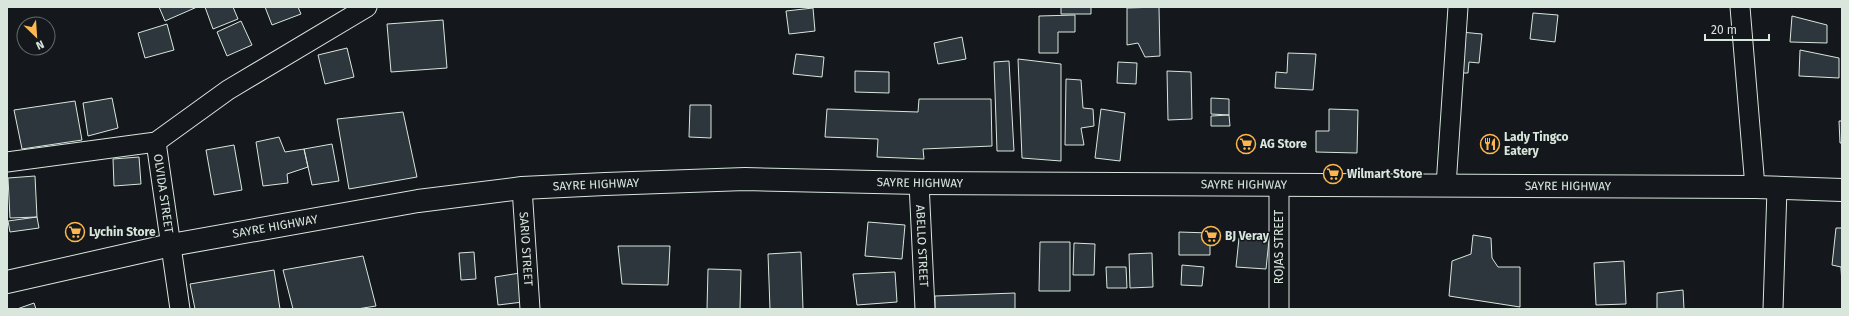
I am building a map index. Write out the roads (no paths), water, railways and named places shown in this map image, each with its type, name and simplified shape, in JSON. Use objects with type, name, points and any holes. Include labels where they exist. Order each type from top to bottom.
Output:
[{"type":"highway","name":"SAYRE HIGHWAY","points":[[7,282],[171,245],[418,201],[522,188],[745,179],[919,183],[1755,188],[1842,190]]},
{"type":"street","points":[[7,162],[156,142],[228,90],[367,7]]},
{"type":"street","points":[[1446,186],[1458,7]]},
{"type":"street","points":[[1740,7],[1755,188]]},
{"type":"street","name":"OLVIDA STREET","points":[[156,142],[180,309]]},
{"type":"street","name":"ABELLO STREET","points":[[919,183],[924,309]]},
{"type":"street","name":"ROJAS STREET","points":[[1279,185],[1279,309]]},
{"type":"street","name":"SARIO STREET","points":[[522,188],[530,309]]},
{"type":"street","points":[[1773,309],[1777,189]]},
{"type":"place","name":"AG Store","points":[[1246,144]]},
{"type":"place","name":"Lady Tingco Eatery","points":[[1490,144]]},
{"type":"place","name":"Wilmart Store","points":[[1333,174]]},
{"type":"place","name":"Lychin Store","points":[[75,232]]},
{"type":"place","name":"BJ Veray","points":[[1211,236]]}]
